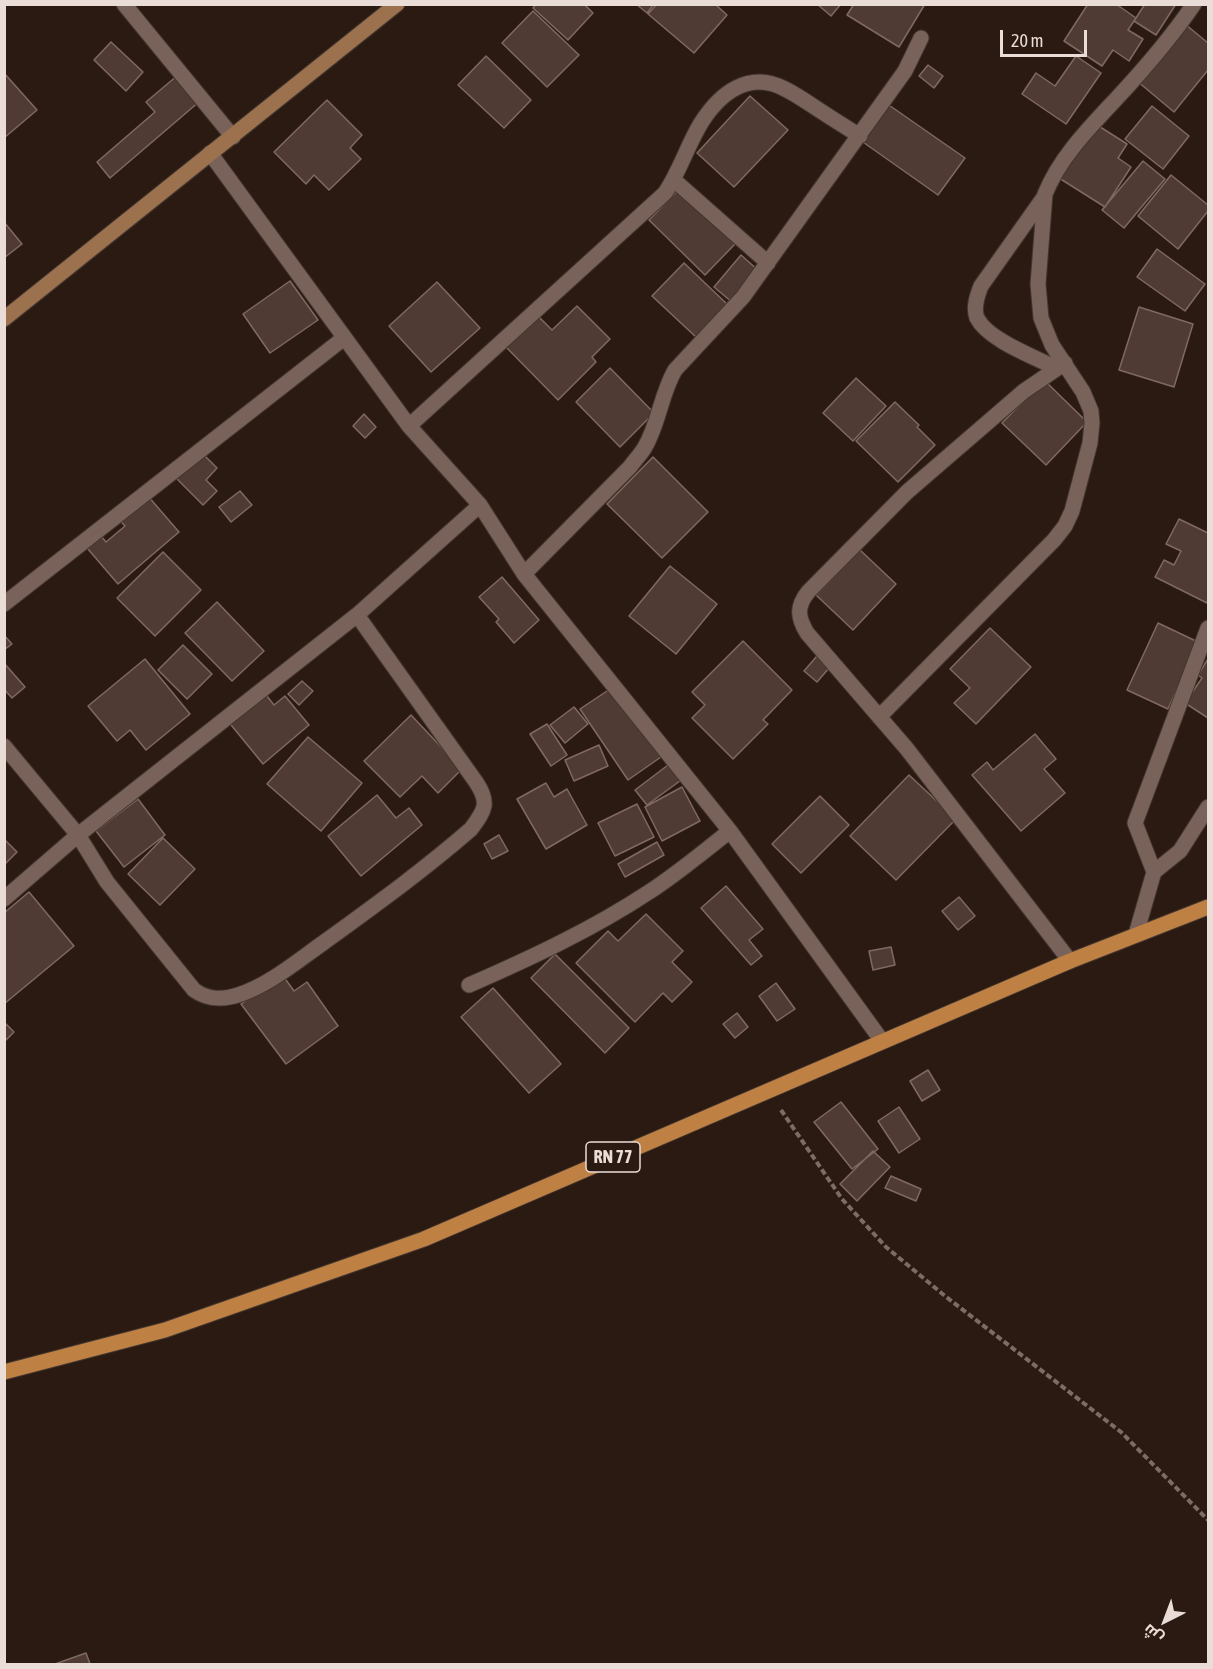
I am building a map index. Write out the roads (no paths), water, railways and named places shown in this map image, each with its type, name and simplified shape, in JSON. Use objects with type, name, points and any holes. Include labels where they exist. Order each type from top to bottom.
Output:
[{"type":"main road","points":[[4,319],[397,4]]},
{"type":"main road","name":"RN 77","points":[[4,1372],[165,1330],[424,1239],[1070,961],[1209,907]]},
{"type":"street","points":[[124,4],[232,137]]},
{"type":"street","points":[[1061,366],[992,334],[977,317],[976,298],[981,286],[1045,194],[1069,152],[1172,36],[1194,4]]},
{"type":"street","points":[[524,574],[630,466],[645,447],[654,427],[668,382],[675,370],[743,297],[905,71],[921,38]]},
{"type":"street","points":[[409,426],[665,193],[674,180],[700,124],[722,97],[736,86],[750,82],[784,88],[860,136]]},
{"type":"street","points":[[210,153],[409,426],[480,505],[524,574],[730,831],[882,1041]]},
{"type":"street","points":[[674,180],[768,263]]},
{"type":"street","points":[[879,717],[1031,563],[1065,526],[1072,511],[1090,443],[1091,411],[1083,392],[1061,366],[1041,318],[1038,301],[1045,194]]},
{"type":"street","points":[[4,604],[344,338]]},
{"type":"street","points":[[1061,366],[1024,392],[907,492],[801,601],[798,614],[807,633],[947,800],[1070,961]]},
{"type":"street","points":[[4,899],[78,835],[357,615],[480,505]]},
{"type":"street","points":[[4,746],[78,835],[107,882],[194,990],[210,998],[222,999],[238,995],[269,980],[397,890],[471,829],[480,817],[486,800],[476,782],[357,615]]},
{"type":"street","points":[[1154,872],[1135,824],[1209,628]]},
{"type":"street","points":[[1136,934],[1154,872],[1180,851],[1209,807]]},
{"type":"street","points":[[469,985],[514,966],[650,892],[730,831]]}]
